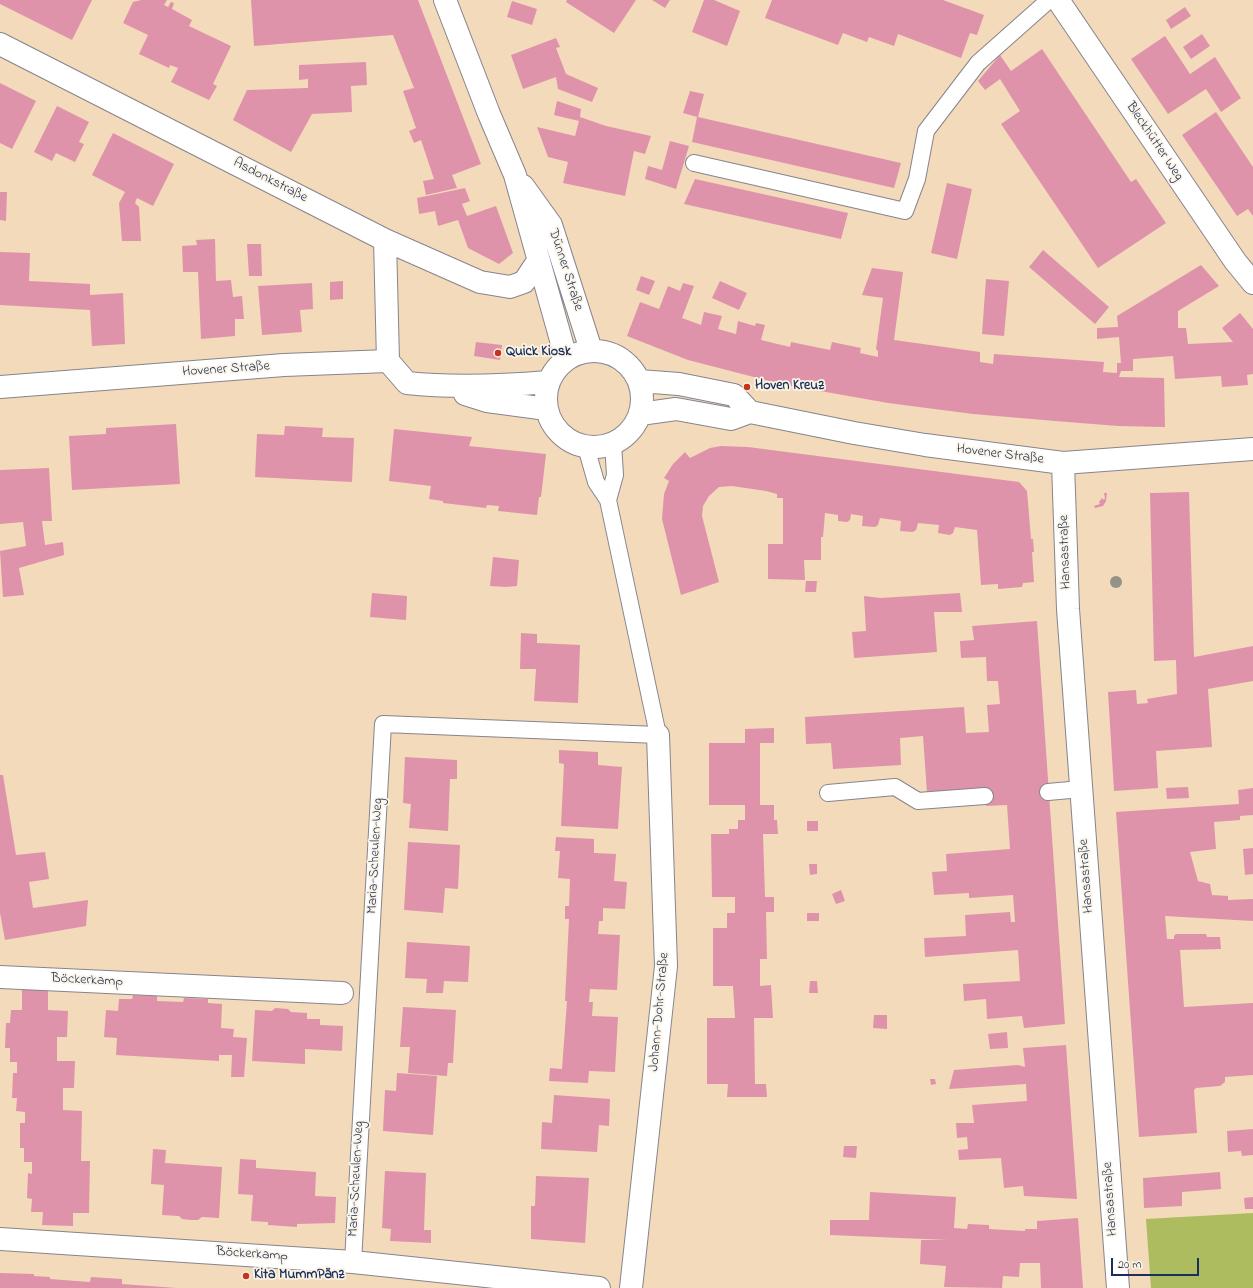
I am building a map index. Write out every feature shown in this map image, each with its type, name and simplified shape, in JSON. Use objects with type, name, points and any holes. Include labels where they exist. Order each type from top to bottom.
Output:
[{"type":"street","name":"Dünner Straße","points":[[445,0],[489,114],[515,175],[566,358]]},
{"type":"street","name":"Bleckhütter Weg","points":[[1058,0],[1235,261],[1253,283]]},
{"type":"street","name":"Asdonkstraße","points":[[0,44],[385,240],[480,282],[510,287],[524,282],[538,261]]},
{"type":"street","name":"Dünner Straße","points":[[515,175],[551,225],[591,350]]},
{"type":"street","points":[[385,240],[388,361],[407,383],[443,387],[491,386],[548,382]]},
{"type":"street","points":[[591,350],[610,353],[628,364],[639,381],[642,397],[640,414],[634,426],[624,436],[613,443],[600,447],[586,447],[568,440],[554,427],[546,409],[545,396],[548,382],[555,369],[566,358],[578,352],[591,350]]},
{"type":"street","name":"Hovener Straße","points":[[0,387],[284,365],[388,361]]},
{"type":"street","points":[[639,381],[679,384],[734,395],[750,412],[731,419],[676,409],[640,414]]},
{"type":"street","points":[[443,387],[487,401],[546,409]]},
{"type":"street","name":"Hovener Straße","points":[[750,412],[854,433],[925,445],[1063,463],[1253,449]]},
{"type":"street","name":"Hansastraße","points":[[1063,463],[1068,609],[1080,790],[1118,1288]]},
{"type":"street","name":"Johann-Dohr-Straße","points":[[631,1288],[666,966],[658,735]]},
{"type":"street","name":"Böckerkamp","points":[[0,977],[342,992]]},
{"type":"street","name":"Böckerkamp","points":[[0,1239],[353,1262],[599,1288]]},
{"type":"lane","points":[[694,163],[905,211],[917,179],[926,131],[978,63],[1049,0]]},
{"type":"lane","points":[[608,500],[615,475],[613,443]]},
{"type":"lane","points":[[586,447],[596,482],[608,500],[658,735]]},
{"type":"lane","name":"Maria-Scheulen-Weg","points":[[353,1262],[383,724],[658,735]]},
{"type":"lane","points":[[828,793],[895,787],[918,801],[985,796]]},
{"type":"lane","points":[[1048,792],[1080,790]]},
{"type":"green space","points":[[1253,1213],[1253,1288],[1151,1288],[1146,1219]]},
{"type":"building","points":[[0,0],[92,0],[72,40],[0,4]]},
{"type":"building","points":[[141,0],[167,0],[164,5],[168,7],[171,2],[174,3],[172,9],[192,20],[189,26],[231,46],[213,84],[217,86],[209,100],[171,82],[178,68],[170,65],[169,68],[139,54],[148,35],[123,23],[133,2]]},
{"type":"building","points":[[251,0],[418,0],[481,164],[452,175],[457,188],[426,195],[423,181],[434,179],[421,140],[414,143],[409,131],[416,128],[403,91],[414,88],[393,35],[254,46]]},
{"type":"building","points":[[567,0],[636,0],[614,33],[566,2]]},
{"type":"building","points":[[652,0],[670,0],[665,8]]},
{"type":"building","points":[[704,0],[714,0],[740,11],[727,46],[692,32]]},
{"type":"building","points":[[772,0],[943,0],[984,15],[977,35],[970,33],[961,58],[898,34],[894,46],[869,37],[867,42],[843,33],[838,45],[765,18]]},
{"type":"building","points":[[512,1],[537,9],[532,25],[507,17]]},
{"type":"building","points":[[1185,7],[1191,16],[1171,29],[1166,20]]},
{"type":"building","points":[[1202,34],[1210,46],[1191,59],[1183,47]]},
{"type":"building","points":[[1165,36],[1190,74],[1215,57],[1241,98],[1221,112],[1206,89],[1168,114],[1131,59]]},
{"type":"building","points":[[556,38],[560,47],[556,48],[566,74],[598,88],[592,102],[558,89],[556,77],[523,89],[511,55]]},
{"type":"building","points":[[1042,49],[1131,182],[1136,179],[1166,223],[1098,268],[1001,124],[1020,111],[1000,79],[985,90],[978,81],[1000,55],[1011,71]]},
{"type":"building","points":[[366,62],[367,85],[351,86],[352,112],[312,114],[291,152],[233,120],[247,90],[308,88],[308,79],[299,80],[299,65]]},
{"type":"building","points":[[0,83],[36,101],[12,149],[0,143]]},
{"type":"building","points":[[690,91],[704,94],[698,117],[901,163],[894,188],[692,142],[697,117],[683,113]]},
{"type":"building","points":[[557,101],[581,109],[580,117],[606,126],[651,136],[645,154],[634,151],[625,196],[563,183],[568,162],[548,157],[537,127],[575,136],[579,121],[554,115]]},
{"type":"building","points":[[57,106],[89,122],[79,142],[84,144],[75,162],[56,153],[52,161],[34,152]]},
{"type":"building","points":[[1216,112],[1253,167],[1253,216],[1248,209],[1237,216],[1182,135]]},
{"type":"building","points":[[113,133],[174,164],[153,206],[137,198],[135,203],[139,207],[141,241],[122,241],[119,203],[125,192],[92,175]]},
{"type":"building","points":[[670,141],[689,146],[676,189],[645,179],[648,166],[662,170]]},
{"type":"building","points":[[695,179],[848,213],[841,239],[684,204]]},
{"type":"building","points":[[947,183],[972,189],[957,259],[931,253]]},
{"type":"building","points":[[465,188],[470,201],[462,204],[467,216],[496,206],[513,253],[499,264],[468,248],[458,220],[438,226],[435,211],[419,214],[417,198]]},
{"type":"building","points":[[0,192],[7,192],[6,221],[0,220]]},
{"type":"building","points":[[215,239],[216,281],[231,280],[233,297],[242,296],[244,319],[235,319],[235,336],[201,339],[198,272],[183,272],[182,246],[197,245],[196,240]]},
{"type":"building","points":[[247,244],[261,244],[262,276],[249,276]]},
{"type":"building","points":[[1043,250],[1109,307],[1095,324],[1029,267]]},
{"type":"building","points":[[0,252],[30,253],[29,281],[90,284],[90,295],[123,293],[125,344],[92,346],[90,310],[0,305]]},
{"type":"building","points":[[1201,265],[1219,286],[1178,311],[1178,328],[1186,328],[1188,344],[1233,342],[1222,328],[1240,313],[1253,329],[1253,374],[1247,375],[1248,385],[1222,387],[1221,376],[1175,379],[1173,356],[1133,359],[1133,371],[1121,371],[1119,377],[1164,378],[1165,427],[1118,426],[973,414],[888,403],[781,384],[688,360],[627,336],[640,302],[659,309],[668,286],[680,291],[683,283],[694,286],[682,318],[701,325],[704,312],[722,316],[718,329],[736,334],[738,321],[755,326],[756,323],[765,325],[761,340],[790,347],[791,342],[830,350],[832,342],[861,348],[860,353],[878,357],[878,351],[876,349],[883,298],[862,295],[872,268],[903,272],[894,340],[980,352],[980,362],[993,364],[994,354],[1104,362],[1103,372],[1117,373],[1117,363],[1121,363],[1119,337],[1097,339],[1097,328],[1118,327],[1117,316]]},
{"type":"building","points":[[641,276],[655,281],[649,295],[636,290]]},
{"type":"building","points":[[986,279],[1009,281],[1004,336],[982,334]]},
{"type":"building","points":[[343,281],[343,299],[330,300],[330,282]]},
{"type":"building","points":[[720,281],[747,293],[739,310],[712,298]]},
{"type":"building","points":[[312,283],[313,309],[300,310],[302,332],[262,335],[258,286]]},
{"type":"building","points":[[476,342],[502,345],[500,360],[474,356]]},
{"type":"building","points":[[176,424],[180,484],[72,490],[69,436],[106,434],[106,428]]},
{"type":"building","points":[[285,426],[323,428],[322,437],[354,438],[352,482],[255,477],[257,434],[284,435]]},
{"type":"building","points":[[394,429],[472,437],[469,446],[546,454],[541,497],[539,497],[537,515],[498,511],[499,506],[487,505],[486,508],[443,503],[443,501],[429,499],[431,486],[389,481]]},
{"type":"building","points":[[721,446],[748,447],[1019,482],[1027,491],[1031,539],[1033,539],[1034,552],[1032,552],[1034,582],[1023,583],[1022,587],[998,589],[998,584],[981,585],[977,530],[955,527],[953,533],[950,535],[938,533],[939,525],[918,523],[916,530],[913,532],[900,531],[901,521],[880,518],[878,525],[875,527],[862,526],[863,516],[851,514],[850,520],[847,522],[838,521],[838,515],[825,513],[823,537],[821,537],[821,560],[804,560],[805,580],[768,579],[768,544],[783,544],[783,498],[777,498],[777,494],[766,491],[732,486],[719,487],[709,496],[703,506],[702,516],[719,582],[681,595],[662,519],[664,494],[669,481],[664,478],[673,464],[685,452],[690,458],[710,448]]},
{"type":"building","points":[[49,468],[52,521],[42,521],[45,545],[63,542],[64,555],[19,568],[24,595],[3,597],[0,551],[26,546],[23,522],[0,524],[0,470]]},
{"type":"building","points":[[1189,492],[1194,657],[1253,646],[1253,681],[1208,689],[1212,747],[1156,751],[1158,788],[1114,791],[1108,692],[1136,690],[1137,704],[1148,703],[1147,699],[1177,694],[1176,660],[1154,661],[1150,493]]},
{"type":"building","points":[[1104,493],[1107,493],[1106,501],[1103,506],[1095,508],[1094,506],[1100,504],[1099,502],[1102,498],[1104,500]]},
{"type":"building","points":[[493,557],[519,560],[517,586],[490,586]]},
{"type":"building","points":[[806,581],[817,581],[816,592],[805,592]]},
{"type":"building","points":[[372,593],[407,596],[406,620],[370,617]]},
{"type":"building","points":[[960,593],[962,612],[934,612],[937,652],[854,658],[852,632],[866,631],[864,596],[881,598]]},
{"type":"building","points":[[1037,621],[1065,1024],[1024,1028],[1022,1016],[987,1019],[986,999],[964,1001],[963,984],[1020,981],[1018,950],[925,957],[924,938],[966,936],[965,915],[1010,912],[1011,922],[1015,922],[1013,895],[969,898],[969,893],[934,895],[932,872],[947,871],[946,854],[1010,849],[1007,805],[986,806],[985,789],[927,793],[923,736],[900,738],[901,765],[833,769],[831,743],[806,744],[805,717],[964,707],[966,733],[989,732],[987,705],[1000,704],[998,681],[987,681],[986,657],[961,658],[960,641],[974,640],[972,626]]},
{"type":"building","points":[[521,633],[537,634],[537,643],[580,645],[578,703],[534,701],[536,669],[520,669]]},
{"type":"building","points":[[774,728],[774,743],[760,743],[760,805],[774,805],[774,820],[777,820],[778,834],[763,834],[765,897],[774,897],[774,912],[766,912],[767,959],[760,959],[760,986],[771,985],[773,1018],[754,1018],[755,1084],[766,1084],[767,1097],[727,1097],[728,1084],[707,1084],[707,1018],[735,1018],[733,986],[713,986],[713,928],[727,928],[727,913],[735,913],[735,897],[712,897],[711,834],[729,834],[729,829],[738,829],[738,820],[745,820],[745,805],[709,805],[709,743],[745,743],[745,729]]},
{"type":"building","points":[[559,750],[598,752],[598,765],[622,767],[618,829],[561,826],[564,764],[559,763]]},
{"type":"building","points":[[405,757],[457,760],[457,779],[450,779],[448,831],[409,828],[411,804],[403,803]]},
{"type":"building","points":[[0,775],[3,775],[16,855],[45,852],[49,879],[29,882],[33,908],[88,900],[86,926],[5,940],[0,913]]},
{"type":"building","points":[[1188,787],[1189,798],[1167,799],[1166,788]]},
{"type":"building","points":[[1253,788],[1253,815],[1240,816],[1240,820],[1214,822],[1216,849],[1190,852],[1198,881],[1210,884],[1212,895],[1228,896],[1228,900],[1253,899],[1253,921],[1165,916],[1167,939],[1174,939],[1176,934],[1206,934],[1207,937],[1220,937],[1221,949],[1180,950],[1184,1007],[1253,1003],[1253,1075],[1225,1077],[1225,1082],[1220,1086],[1196,1088],[1194,1090],[1197,1133],[1139,1137],[1116,812],[1239,804],[1238,790]]},
{"type":"building","points":[[807,821],[818,821],[818,831],[807,831]]},
{"type":"building","points":[[556,837],[594,839],[594,853],[616,854],[614,881],[627,882],[625,909],[603,908],[603,921],[599,921],[598,934],[620,935],[617,990],[590,989],[589,1002],[593,1002],[592,1016],[618,1017],[615,1072],[589,1071],[588,1083],[549,1081],[550,1068],[562,1069],[567,1001],[565,1001],[569,919],[565,919],[565,906],[569,906],[570,879],[558,878],[560,851],[555,851]]},
{"type":"building","points":[[408,842],[460,845],[458,889],[445,888],[443,913],[404,910]]},
{"type":"building","points":[[1253,848],[1253,874],[1245,875],[1243,849]]},
{"type":"building","points":[[809,864],[817,864],[817,874],[810,875]]},
{"type":"building","points":[[841,890],[845,901],[836,904],[832,894]]},
{"type":"building","points":[[807,913],[819,913],[819,921],[807,921]]},
{"type":"building","points":[[407,942],[470,946],[468,982],[444,981],[443,993],[426,993],[427,979],[405,978]]},
{"type":"building","points":[[810,981],[817,981],[818,993],[809,993]]},
{"type":"building","points":[[22,988],[48,988],[48,1010],[68,1011],[67,1037],[57,1037],[57,1061],[75,1061],[74,1088],[63,1088],[63,1110],[82,1111],[81,1161],[90,1161],[89,1213],[73,1213],[73,1226],[42,1225],[43,1212],[31,1212],[32,1199],[27,1198],[28,1173],[32,1174],[32,1162],[24,1162],[24,1148],[20,1148],[20,1123],[25,1123],[25,1112],[16,1111],[17,1098],[12,1098],[13,1073],[17,1073],[17,1062],[10,1062],[10,1048],[5,1048],[6,1023],[10,1023],[11,1010],[22,1010]]},
{"type":"building","points":[[133,995],[157,996],[157,1001],[183,1002],[184,998],[208,999],[208,1003],[222,1004],[221,1028],[234,1029],[233,1037],[247,1038],[244,1077],[231,1077],[232,1055],[219,1055],[219,1061],[116,1055],[117,1038],[104,1037],[106,1010],[118,1011],[119,999],[132,999]]},
{"type":"building","points":[[403,1007],[456,1010],[453,1063],[448,1063],[447,1076],[408,1073],[410,1047],[400,1047]]},
{"type":"building","points":[[275,1008],[288,1009],[291,1012],[307,1013],[307,1019],[320,1019],[320,1025],[343,1026],[342,1051],[305,1049],[305,1064],[252,1061],[255,1010],[272,1011]]},
{"type":"building","points":[[874,1015],[887,1015],[887,1029],[873,1028]]},
{"type":"building","points":[[1007,1032],[1008,1048],[990,1049],[988,1034]]},
{"type":"building","points":[[1066,1045],[1077,1199],[1024,1196],[1023,1186],[1004,1188],[1001,1158],[959,1160],[958,1150],[968,1149],[967,1137],[957,1138],[956,1123],[974,1123],[972,1105],[1027,1101],[1026,1084],[949,1089],[954,1070],[1018,1065],[1025,1067],[1023,1048]]},
{"type":"building","points":[[397,1073],[437,1076],[433,1135],[383,1131],[385,1090],[396,1091]]},
{"type":"building","points":[[930,1079],[935,1079],[936,1084],[931,1085]]},
{"type":"building","points":[[554,1095],[610,1099],[609,1126],[599,1125],[597,1152],[541,1149],[542,1122],[552,1123]]},
{"type":"building","points":[[1253,1129],[1253,1155],[1242,1156],[1241,1151],[1228,1152],[1227,1131]]},
{"type":"building","points":[[844,1146],[857,1146],[856,1158],[843,1157]]},
{"type":"building","points":[[153,1149],[166,1150],[165,1163],[222,1167],[219,1218],[202,1217],[198,1220],[190,1220],[182,1219],[179,1216],[162,1215],[164,1185],[151,1184]]},
{"type":"building","points":[[240,1159],[256,1160],[256,1168],[316,1172],[315,1196],[336,1197],[335,1223],[297,1224],[297,1227],[268,1225],[268,1222],[251,1221],[253,1195],[238,1194]]},
{"type":"building","points":[[385,1171],[426,1173],[424,1230],[431,1230],[431,1243],[390,1241],[391,1229],[382,1228]]},
{"type":"building","points":[[1220,1172],[1221,1189],[1182,1192],[1182,1206],[1144,1208],[1143,1178]]},
{"type":"building","points":[[536,1176],[589,1178],[585,1243],[531,1239],[531,1206],[535,1206]]},
{"type":"building","points":[[870,1192],[956,1197],[954,1228],[967,1229],[968,1224],[989,1225],[989,1229],[1025,1231],[1025,1229],[1037,1229],[1037,1221],[1078,1218],[1083,1288],[1041,1288],[1040,1263],[1020,1263],[1019,1277],[1003,1276],[1002,1288],[944,1287],[946,1266],[920,1264],[921,1240],[948,1240],[830,1235],[830,1220],[869,1220]]},
{"type":"building","points":[[1253,1197],[1253,1209],[1245,1209],[1244,1198]]},
{"type":"building","points":[[0,1273],[34,1274],[34,1276],[50,1277],[50,1279],[90,1282],[91,1277],[122,1279],[122,1284],[177,1288],[0,1288]]},
{"type":"place","name":"Quick Kiosk","points":[[498,353]]},
{"type":"place","name":"Hoven Kreuz","points":[[747,387]]},
{"type":"place","name":"Kita MummPänz","points":[[246,1276]]}]
